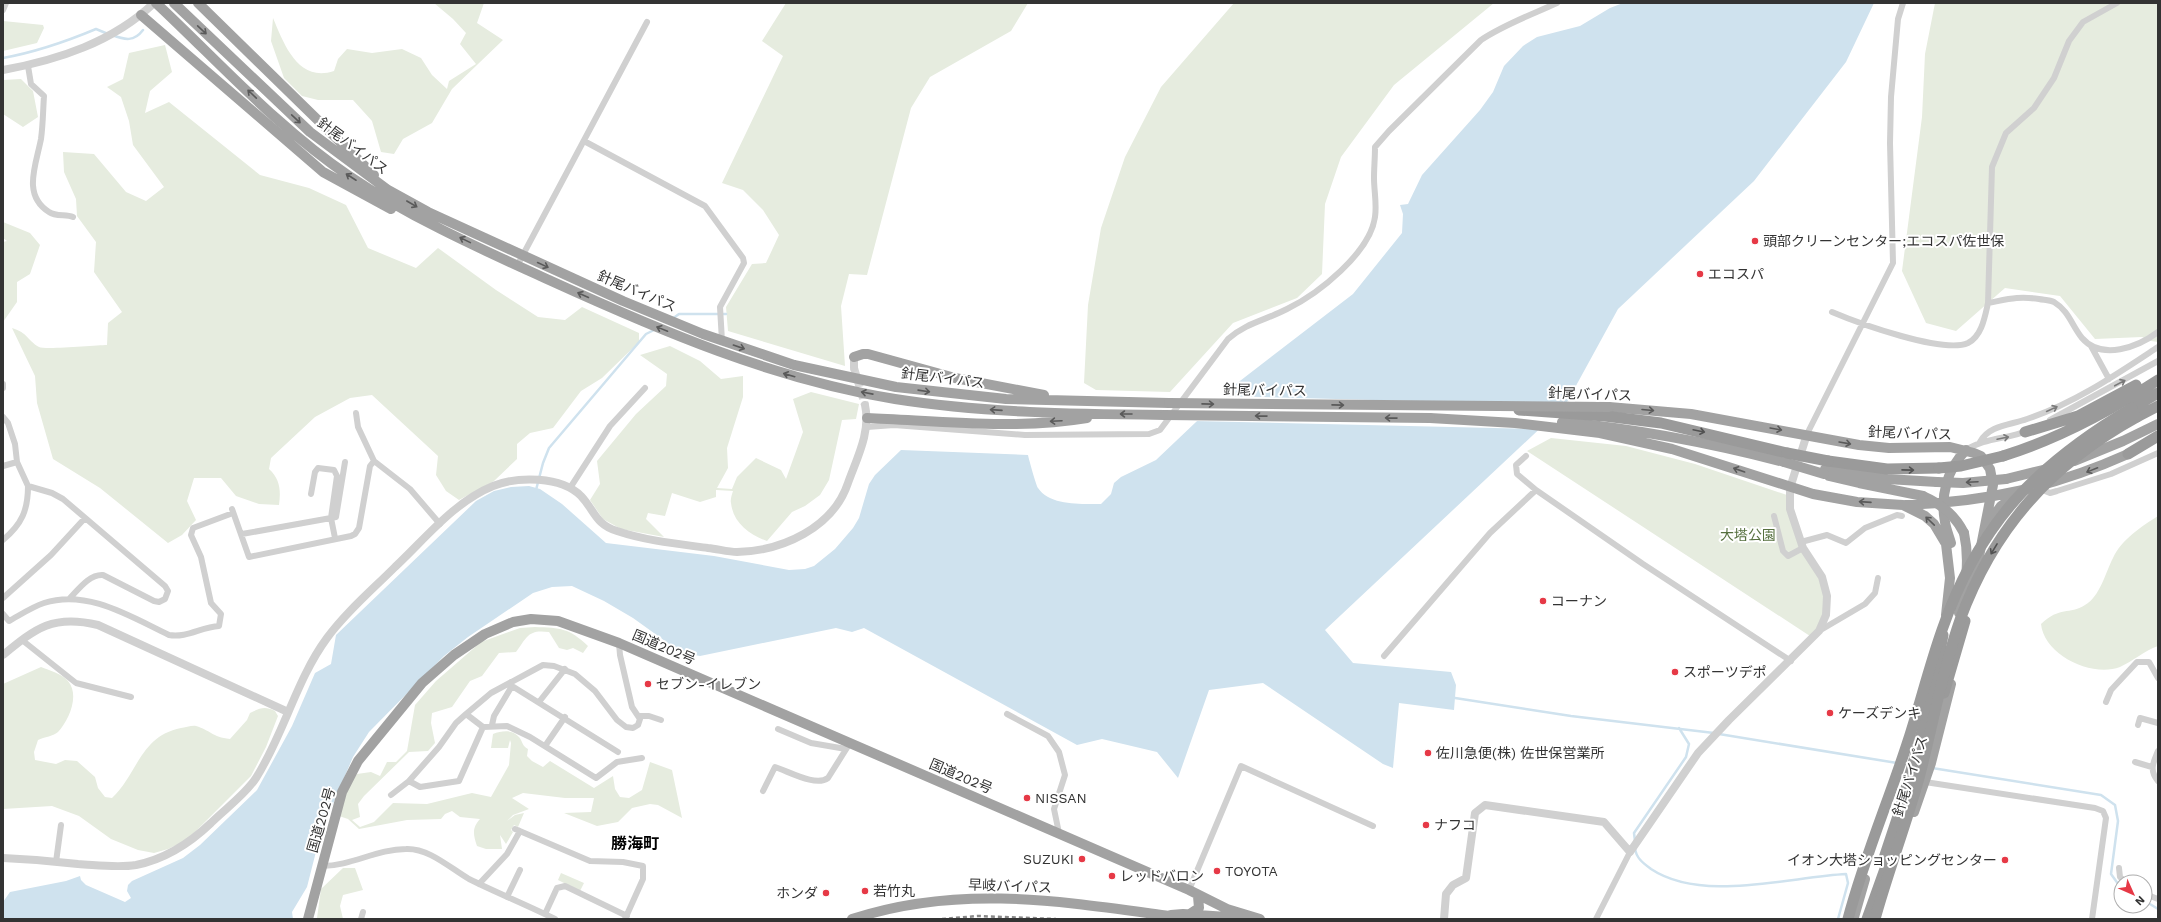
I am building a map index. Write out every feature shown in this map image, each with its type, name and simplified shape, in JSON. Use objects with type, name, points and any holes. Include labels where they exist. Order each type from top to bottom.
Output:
[{"type":"highway","name":"針尾バイパス","points":[[155,3],[279,120],[324,158],[349,176],[427,222],[517,266],[618,311],[698,344],[789,375],[894,399],[1002,410],[1109,414],[1520,420],[1604,420],[1691,414],[1807,434],[1859,445],[1889,448],[1950,447],[1966,450],[1981,456],[1993,476],[1991,497],[1965,621]]},
{"type":"highway","name":"針尾バイパス","points":[[174,3],[310,132],[388,190],[428,212],[623,301],[722,342],[794,365],[896,387],[1006,399],[1169,403],[1430,406]]},
{"type":"highway","points":[[198,3],[388,190]]},
{"type":"highway","points":[[142,15],[323,172],[394,210],[427,222]]},
{"type":"highway","points":[[854,357],[868,354],[986,385],[1062,398],[1114,402]]},
{"type":"highway","points":[[2025,432],[2078,416],[2158,374]]},
{"type":"highway","points":[[1826,468],[1939,468],[1968,464],[2003,456],[2038,444],[2079,426],[2158,380]]},
{"type":"highway","points":[[1875,919],[1918,780],[1960,620],[1986,564],[2016,517],[2047,482],[2076,456],[2158,393]]},
{"type":"highway","points":[[1430,406],[1661,423],[1826,468],[1887,479],[1937,482],[1963,482],[2006,478],[2052,468],[2158,429]]},
{"type":"highway","points":[[1848,919],[1862,873],[1911,733],[1949,610],[1971,561],[1990,530],[2006,508],[2036,477],[2067,450],[2134,412],[2158,406]]},
{"type":"highway","points":[[867,422],[989,424],[1070,421],[1109,414]]},
{"type":"highway","points":[[1604,420],[1672,449],[1790,488],[1834,499],[1904,505],[1991,497],[2025,491],[2087,472],[2128,454],[2158,436]]},
{"type":"highway","points":[[2123,441],[2158,424]]},
{"type":"highway","points":[[1944,628],[1952,591],[1954,566],[1953,550],[1944,519],[1944,502],[1951,470],[1966,450]]},
{"type":"highway","name":"針尾バイパス","points":[[1826,468],[1858,484],[1923,496],[1947,510],[1959,524],[1964,533],[1967,562],[1964,596],[1919,761],[1880,919]]},
{"type":"highway","points":[[1984,530],[2001,506],[2014,496],[2025,491]]},
{"type":"highway","points":[[1867,919],[1916,778],[1937,671],[1950,578],[1946,544],[1941,534],[1930,520],[1916,510],[1904,505]]},
{"type":"highway","name":"国道202号","points":[[308,919],[342,792],[358,761],[422,683],[454,655],[485,634],[513,622],[531,619],[558,620],[619,642],[848,746],[1059,833],[1189,890],[1227,909],[1260,919]]},
{"type":"highway","points":[[1919,761],[1965,621]]},
{"type":"highway","name":"針尾バイパス","points":[[1853,919],[1916,778]]},
{"type":"highway","points":[[1863,919],[1900,810],[1916,778]]},
{"type":"highway","name":"国道202号","points":[[1189,890],[1230,918]]},
{"type":"highway","points":[[1190,914],[1199,908],[1198,896]]},
{"type":"highway","name":"早岐バイパス","points":[[852,919],[884,909],[956,898],[997,897],[1069,902],[1173,917],[1190,914],[1253,919]]},
{"type":"street","points":[[3,10],[6,3]]},
{"type":"street","points":[[3,70],[28,66],[89,46],[118,32],[142,15],[155,3]]},
{"type":"street","points":[[867,422],[1025,434],[1150,434],[1160,430],[1228,339],[1239,329],[1287,310],[1308,297],[1323,285],[1365,244],[1372,230],[1376,217],[1375,148],[1389,132],[1481,40],[1521,18],[1557,3]]},
{"type":"street","points":[[1819,631],[1826,615],[1827,596],[1822,577],[1802,545],[1790,509],[1790,488],[1807,434],[1893,263],[1890,143],[1891,97],[1898,19],[1903,3]]},
{"type":"street","points":[[1832,312],[1862,325],[1948,346],[1968,342],[1982,326],[1988,303],[1992,167],[2006,133],[2034,108],[2054,78],[2069,41],[2083,22],[2117,3]]},
{"type":"street","points":[[517,266],[647,22]]},
{"type":"street","points":[[28,66],[31,84],[44,96],[41,138],[32,180],[32,193],[41,206],[50,213],[73,217]]},
{"type":"street","points":[[584,141],[709,210],[743,258],[744,263],[720,307],[722,342]]},
{"type":"street","points":[[1988,303],[2019,296],[2053,301],[2066,311],[2082,338],[2091,346],[2109,378]]},
{"type":"street","points":[[2091,346],[2104,350],[2130,348],[2147,341],[2158,332]]},
{"type":"street","points":[[1980,442],[1992,429],[2050,410],[2109,378],[2158,347]]},
{"type":"street","points":[[854,357],[854,368]]},
{"type":"street","points":[[1966,450],[1980,442],[2025,432],[2137,374],[2158,361]]},
{"type":"street","points":[[570,488],[610,426],[645,388]]},
{"type":"street","points":[[3,858],[113,866],[134,865],[177,850],[196,836],[250,785],[256,777],[310,665],[327,638],[356,606],[458,507],[493,486],[512,481],[550,481],[570,488],[585,501],[596,520],[616,531],[652,541],[735,552],[762,549],[784,544],[798,537],[818,525],[838,507],[846,492],[867,422],[864,406]]},
{"type":"street","points":[[356,413],[358,427],[374,461],[410,489],[440,524]]},
{"type":"street","points":[[3,417],[8,423],[15,444],[17,462],[28,486],[28,504],[21,520],[3,540]]},
{"type":"street","points":[[2128,454],[2158,440]]},
{"type":"street","points":[[2038,487],[2044,491],[2057,491],[2110,474],[2158,453]]},
{"type":"street","points":[[1526,456],[1516,465],[1517,474],[1536,490],[1643,564],[1791,661]]},
{"type":"street","points":[[3,614],[9,622],[44,603],[69,599],[104,605],[169,635],[181,637],[207,627],[219,626],[222,614],[211,603],[203,565],[191,535],[192,528],[233,511],[249,557],[335,538],[351,536],[359,528],[370,466],[374,461]]},
{"type":"street","points":[[3,466],[17,462]]},
{"type":"street","points":[[242,534],[336,517],[345,462]]},
{"type":"street","points":[[311,494],[315,472],[318,468],[334,470],[337,476],[331,518],[335,538]]},
{"type":"street","points":[[28,486],[52,493],[63,499],[165,586],[167,596],[159,602],[154,601],[103,575],[98,575],[92,576],[69,599]]},
{"type":"street","points":[[1384,656],[1490,533],[1536,490]]},
{"type":"street","points":[[1774,516],[1784,551],[1788,556],[1802,545],[1827,535],[1846,543],[1865,528],[1897,515],[1902,516]]},
{"type":"street","points":[[3,598],[51,555],[84,518]]},
{"type":"street","points":[[1596,919],[1630,852],[1698,753],[1720,729],[1791,661],[1819,631],[1865,604],[1875,593],[1878,578]]},
{"type":"street","points":[[3,655],[22,640],[46,625],[67,620],[98,626],[288,712]]},
{"type":"street","points":[[22,640],[76,683],[131,697]]},
{"type":"street","points":[[391,795],[409,781],[439,747],[456,723],[466,714],[491,693],[512,684],[543,665],[565,669],[596,691],[617,720],[626,727],[633,728],[638,726],[640,719],[632,707],[620,655],[619,642]]},
{"type":"street","points":[[2106,702],[2111,690],[2137,662],[2149,662],[2158,678]]},
{"type":"street","points":[[540,702],[565,669]]},
{"type":"street","points":[[512,684],[618,752]]},
{"type":"street","points":[[492,725],[494,716],[512,684]]},
{"type":"street","points":[[466,714],[483,727],[492,725],[507,726],[545,746],[596,778],[617,762],[642,758]]},
{"type":"street","points":[[1007,714],[1048,736],[1059,752],[1065,774],[1054,809],[1059,833]]},
{"type":"street","points":[[639,716],[649,716],[661,720]]},
{"type":"street","points":[[545,746],[565,718]]},
{"type":"street","points":[[2139,719],[2158,723]]},
{"type":"street","points":[[409,781],[420,787],[459,781],[483,727]]},
{"type":"street","points":[[763,791],[776,767],[813,782],[823,782],[828,778],[848,746],[811,743],[778,729]]},
{"type":"street","points":[[2158,751],[2152,767],[2152,774],[2158,781]]},
{"type":"street","points":[[2135,762],[2152,767]]},
{"type":"street","points":[[1189,890],[1241,766],[1373,826]]},
{"type":"street","points":[[1916,778],[2094,808],[2103,811],[2106,818],[2092,919]]},
{"type":"street","points":[[1444,919],[1446,894],[1453,885],[1466,878],[1475,813],[1485,805],[1604,822],[1630,852]]},
{"type":"street","points":[[56,862],[61,825]]},
{"type":"street","points":[[479,884],[508,854],[517,830],[590,861],[623,862],[643,866],[643,879],[626,917],[565,886],[557,888],[545,914]]},
{"type":"street","points":[[322,866],[334,866],[382,852],[406,848],[429,855],[479,884],[555,919]]},
{"type":"street","points":[[2119,868],[2120,874]]},
{"type":"street","points":[[507,897],[520,870]]},
{"type":"green space","points":[[434,3],[484,3],[477,23],[503,40],[452,89],[432,123],[403,139],[394,154],[381,152],[372,121],[353,100],[318,100],[302,96],[284,78],[271,41],[273,18],[282,39],[294,59],[311,71],[321,73],[334,71],[338,59],[347,49],[372,53],[402,49],[421,58],[432,75],[447,89],[449,81],[476,64],[460,44],[466,33],[453,19]]},
{"type":"green space","points":[[786,3],[1028,3],[1011,31],[930,77],[911,108],[867,275],[849,274],[841,306],[845,366],[728,331],[726,307],[752,264],[766,263],[779,235],[763,210],[743,190],[722,183],[783,56],[762,41]]},
{"type":"green space","points":[[1234,3],[1494,3],[1394,85],[1341,157],[1325,204],[1322,274],[1297,298],[1233,323],[1170,392],[1096,390],[1084,383],[1088,305],[1101,228],[1125,157],[1161,87]]},
{"type":"green space","points":[[1935,3],[2158,3],[2158,342],[2142,337],[2095,339],[2060,296],[2005,288],[1956,331],[1926,323],[1902,271],[1922,117],[1925,54]]},
{"type":"green space","points":[[3,21],[43,25],[44,28],[37,43],[3,51]]},
{"type":"green space","points":[[165,45],[172,72],[150,91],[145,113],[169,102],[260,175],[309,188],[346,205],[368,248],[416,268],[438,248],[496,290],[538,317],[565,320],[582,307],[639,333],[639,342],[602,378],[581,391],[553,428],[530,433],[517,444],[517,459],[494,481],[459,500],[446,491],[436,475],[438,456],[372,395],[350,398],[315,417],[271,458],[269,469],[278,481],[280,494],[279,505],[259,504],[236,496],[221,478],[194,478],[187,501],[196,520],[182,535],[168,543],[100,488],[53,459],[37,403],[35,376],[12,328],[21,332],[39,347],[43,348],[107,345],[108,323],[122,312],[94,272],[96,242],[77,216],[76,199],[64,172],[63,152],[94,154],[126,192],[146,201],[164,187],[133,145],[129,121],[121,97],[107,87],[123,79],[129,53]]},
{"type":"green space","points":[[21,79],[33,91],[38,117],[23,127],[3,114],[3,80]]},
{"type":"green space","points":[[3,222],[30,233],[40,245],[30,274],[17,282],[17,302],[3,322],[3,242],[7,241],[3,238]]},
{"type":"green space","points":[[670,346],[700,361],[721,379],[743,376],[743,397],[727,448],[728,468],[717,488],[732,489],[737,477],[756,458],[781,470],[786,479],[803,432],[793,399],[811,392],[859,404],[856,419],[842,420],[829,480],[820,495],[805,506],[792,512],[767,541],[749,532],[735,517],[731,502],[733,491],[716,490],[716,497],[700,502],[672,493],[665,516],[648,513],[646,519],[664,537],[621,529],[603,519],[590,500],[600,484],[597,461],[636,414],[666,386],[667,374],[640,355]]},
{"type":"green space","name":"大塔公園","points":[[1551,438],[1626,446],[1695,464],[1790,496],[1801,542],[1822,577],[1826,615],[1813,638],[1527,451]]},
{"type":"green space","points":[[2158,516],[2158,646],[2120,667],[2109,670],[2083,666],[2060,654],[2044,635],[2041,624],[2054,615],[2074,610],[2090,601],[2099,590],[2113,558],[2121,545],[2139,529]]},
{"type":"green space","points":[[520,628],[552,628],[570,632],[588,646],[583,653],[573,648],[567,650],[559,648],[549,632],[542,631],[529,635],[516,652],[499,653],[482,676],[470,681],[452,707],[432,713],[431,723],[435,743],[428,751],[409,752],[364,796],[358,804],[360,817],[352,820],[360,827],[374,822],[393,803],[427,804],[472,793],[491,797],[509,765],[511,743],[510,740],[508,748],[491,748],[493,734],[507,731],[516,734],[519,737],[528,749],[527,756],[532,761],[543,767],[550,761],[594,788],[613,776],[615,789],[620,797],[629,798],[642,790],[650,762],[672,770],[682,818],[658,805],[650,804],[632,808],[618,822],[597,826],[564,813],[591,812],[594,798],[565,798],[523,793],[512,798],[529,809],[513,815],[507,821],[515,815],[524,813],[518,827],[514,825],[511,830],[513,832],[506,844],[500,835],[502,849],[486,849],[477,846],[475,838],[474,828],[480,819],[460,817],[452,811],[445,814],[441,819],[407,820],[359,829],[348,819],[339,816],[348,786],[357,774],[371,772],[380,776],[387,762],[396,762],[407,751],[415,705],[436,681],[481,642]]},
{"type":"green space","points":[[41,667],[59,674],[68,681],[73,693],[73,700],[72,707],[66,721],[58,732],[54,735],[38,740],[34,752],[35,760],[56,764],[65,760],[77,761],[95,777],[98,788],[105,797],[112,798],[128,778],[140,757],[156,739],[167,732],[194,726],[219,737],[230,739],[247,720],[250,713],[254,711],[262,708],[268,708],[275,711],[278,716],[266,747],[251,776],[187,840],[168,849],[154,853],[138,850],[111,839],[79,816],[52,806],[3,809],[3,684]]},
{"type":"green space","points":[[343,868],[355,868],[363,890],[343,895],[340,906],[343,919],[319,919],[317,918],[321,889]]},
{"type":"green space","points":[[561,873],[584,883],[580,891],[558,880]]},
{"type":"water","points":[[1623,3],[1874,3],[1846,62],[1754,181],[1618,309],[1566,404],[1325,630],[1353,663],[1451,672],[1456,685],[1454,710],[1399,703],[1393,768],[1383,764],[1263,683],[1209,690],[1178,778],[1157,752],[1102,739],[1077,745],[864,628],[852,632],[836,628],[700,656],[689,654],[672,646],[633,618],[604,601],[572,586],[552,587],[533,593],[468,637],[444,656],[369,732],[353,757],[321,832],[307,887],[292,912],[293,919],[3,919],[3,902],[10,892],[66,881],[80,876],[81,880],[86,885],[125,902],[131,898],[127,891],[128,885],[132,881],[183,858],[200,845],[257,790],[292,726],[315,673],[331,664],[336,635],[476,501],[494,491],[511,487],[529,486],[540,489],[562,504],[606,543],[714,556],[789,570],[805,569],[814,566],[835,549],[853,528],[859,518],[869,484],[875,475],[901,450],[1028,455],[1037,486],[1043,494],[1058,501],[1067,503],[1101,504],[1111,494],[1114,483],[1121,477],[1156,460],[1236,384],[1353,294],[1402,233],[1403,214],[1400,205],[1408,204],[1422,175],[1480,110],[1493,92],[1504,66],[1523,46],[1537,37],[1580,26],[1610,8]]},
{"type":"pier","points":[[1221,396],[1568,405],[1542,429],[1194,421]]},
{"type":"waterway","points":[[3,58],[50,46],[96,29],[108,34]]},
{"type":"waterway","points":[[112,35],[129,39],[136,37],[143,30]]},
{"type":"waterway","points":[[672,319],[679,314],[726,314]]},
{"type":"waterway","points":[[536,490],[543,463],[549,448],[646,334],[654,330]]},
{"type":"waterway","points":[[1455,698],[1571,716],[1714,733]]},
{"type":"waterway","points":[[1635,841],[1634,833],[1686,757],[1689,744],[1679,728]]},
{"type":"waterway","points":[[1719,734],[1897,763]]},
{"type":"waterway","points":[[1932,768],[2101,795],[2115,805],[2118,821],[2111,874],[2113,877]]},
{"type":"waterway","points":[[1635,848],[1638,857],[1651,869],[1672,879],[1695,885],[1746,885],[1846,874],[1848,883],[1838,919]]},
{"type":"waterway","points":[[2153,906],[2158,909]]},
{"type":"tunnel","points":[[854,368],[865,405]]},
{"type":"railway","points":[[942,919],[978,916],[1056,919]]},
{"type":"place","name":"頭部クリーンセンター;エコスパ佐世保","points":[[1755,241]]},
{"type":"place","name":"エコスパ","points":[[1700,274]]},
{"type":"place","name":"コーナン","points":[[1543,601]]},
{"type":"place","name":"スポーツデポ","points":[[1675,672]]},
{"type":"place","name":"セブン-イレブン","points":[[648,684]]},
{"type":"place","name":"ケーズデンキ","points":[[1830,713]]},
{"type":"place","name":"佐川急便(株) 佐世保営業所","points":[[1428,753]]},
{"type":"place","name":"NISSAN","points":[[1027,798]]},
{"type":"place","name":"ナフコ","points":[[1426,825]]},
{"type":"place","name":"SUZUKI","points":[[1082,859]]},
{"type":"place","name":"イオン大塔ショッピングセンター","points":[[2005,860]]},
{"type":"place","name":"TOYOTA","points":[[1217,871]]},
{"type":"place","name":"レッドバロン","points":[[1112,876]]},
{"type":"place","name":"若竹丸","points":[[865,891]]},
{"type":"place","name":"ホンダ","points":[[826,893]]},
{"type":"district","name":"勝海町","points":[[635,843]]}]
